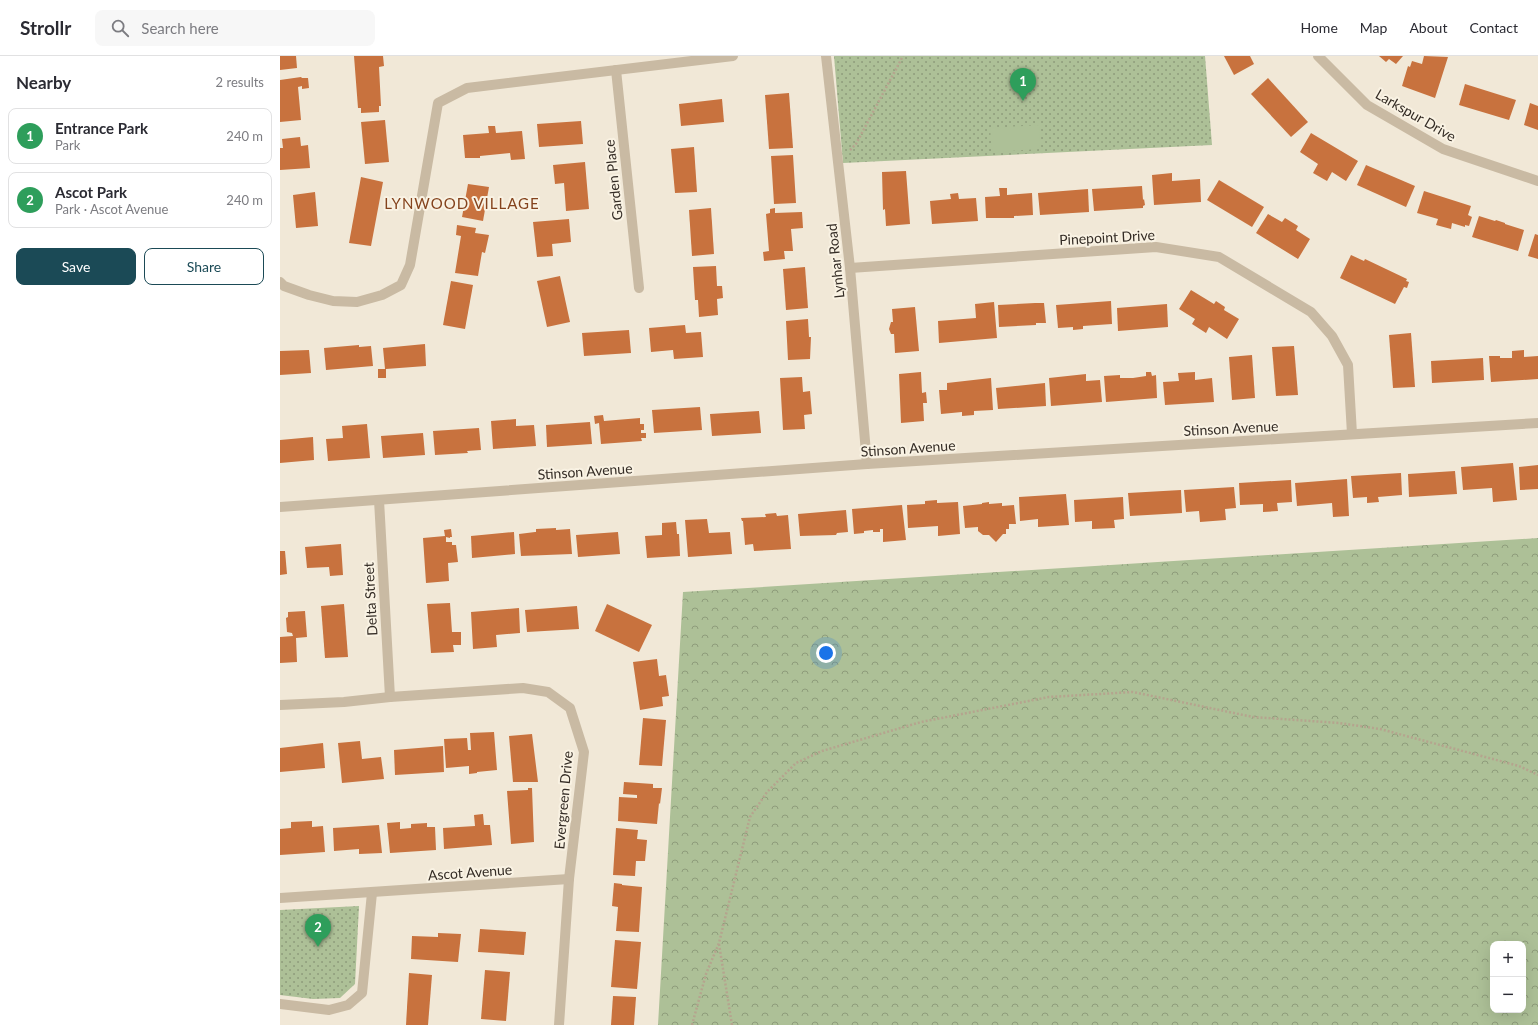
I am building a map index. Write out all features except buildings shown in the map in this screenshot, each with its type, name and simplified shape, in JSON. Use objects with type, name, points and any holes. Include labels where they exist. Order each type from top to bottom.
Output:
[{"type":"street","points":[[280,282],[284,286],[327,300],[357,302],[382,295],[400,285],[410,265],[438,104],[468,88],[733,56]]},
{"type":"street","name":"Lynhar Road","points":[[826,56],[850,268],[867,464]]},
{"type":"street","name":"Larkspur Drive","points":[[1318,56],[1367,105],[1443,149],[1538,181]]},
{"type":"street","name":"Garden Place","points":[[616,70],[639,288]]},
{"type":"street","name":"Pinepoint Drive","points":[[850,268],[1156,247],[1219,257],[1311,312],[1332,336],[1348,365],[1352,434]]},
{"type":"street","name":"Stinson Avenue","points":[[280,507],[867,464],[1538,423]]},
{"type":"street","name":"Delta Street","points":[[379,500],[390,697]]},
{"type":"street","name":"Evergreen Drive","points":[[280,705],[344,702],[390,697],[523,688],[548,692],[570,708],[584,752],[569,879],[559,1025]]},
{"type":"street","name":"Ascot Avenue","points":[[280,898],[569,879]]},
{"type":"street","points":[[280,1004],[329,1010],[348,1005],[362,993],[372,893]]},
{"type":"path","points":[[837,157],[850,150],[856,144],[903,56]]},
{"type":"path","points":[[692,1025],[706,974],[719,943],[750,817],[767,792],[796,763],[822,751],[921,722],[1049,697],[1133,692],[1253,717],[1339,722],[1380,729],[1519,766],[1538,775]]},
{"type":"path","points":[[719,943],[732,1025]]},
{"type":"green space","points":[[834,56],[1205,56],[1212,145],[843,163]]},
{"type":"green space","points":[[1039,125],[1040,149],[992,152],[990,128]]},
{"type":"green space","points":[[1538,538],[1538,1025],[658,1025],[683,592]]},
{"type":"green space","points":[[359,906],[355,984],[340,998],[313,999],[280,995],[280,910]]},
{"type":"place","name":"Entrance Park","points":[[1023,101]]},
{"type":"place","name":"Ascot Park","points":[[318,947]]},
{"type":"district","name":"LYNWOOD VILLAGE","points":[[462,203]]}]
